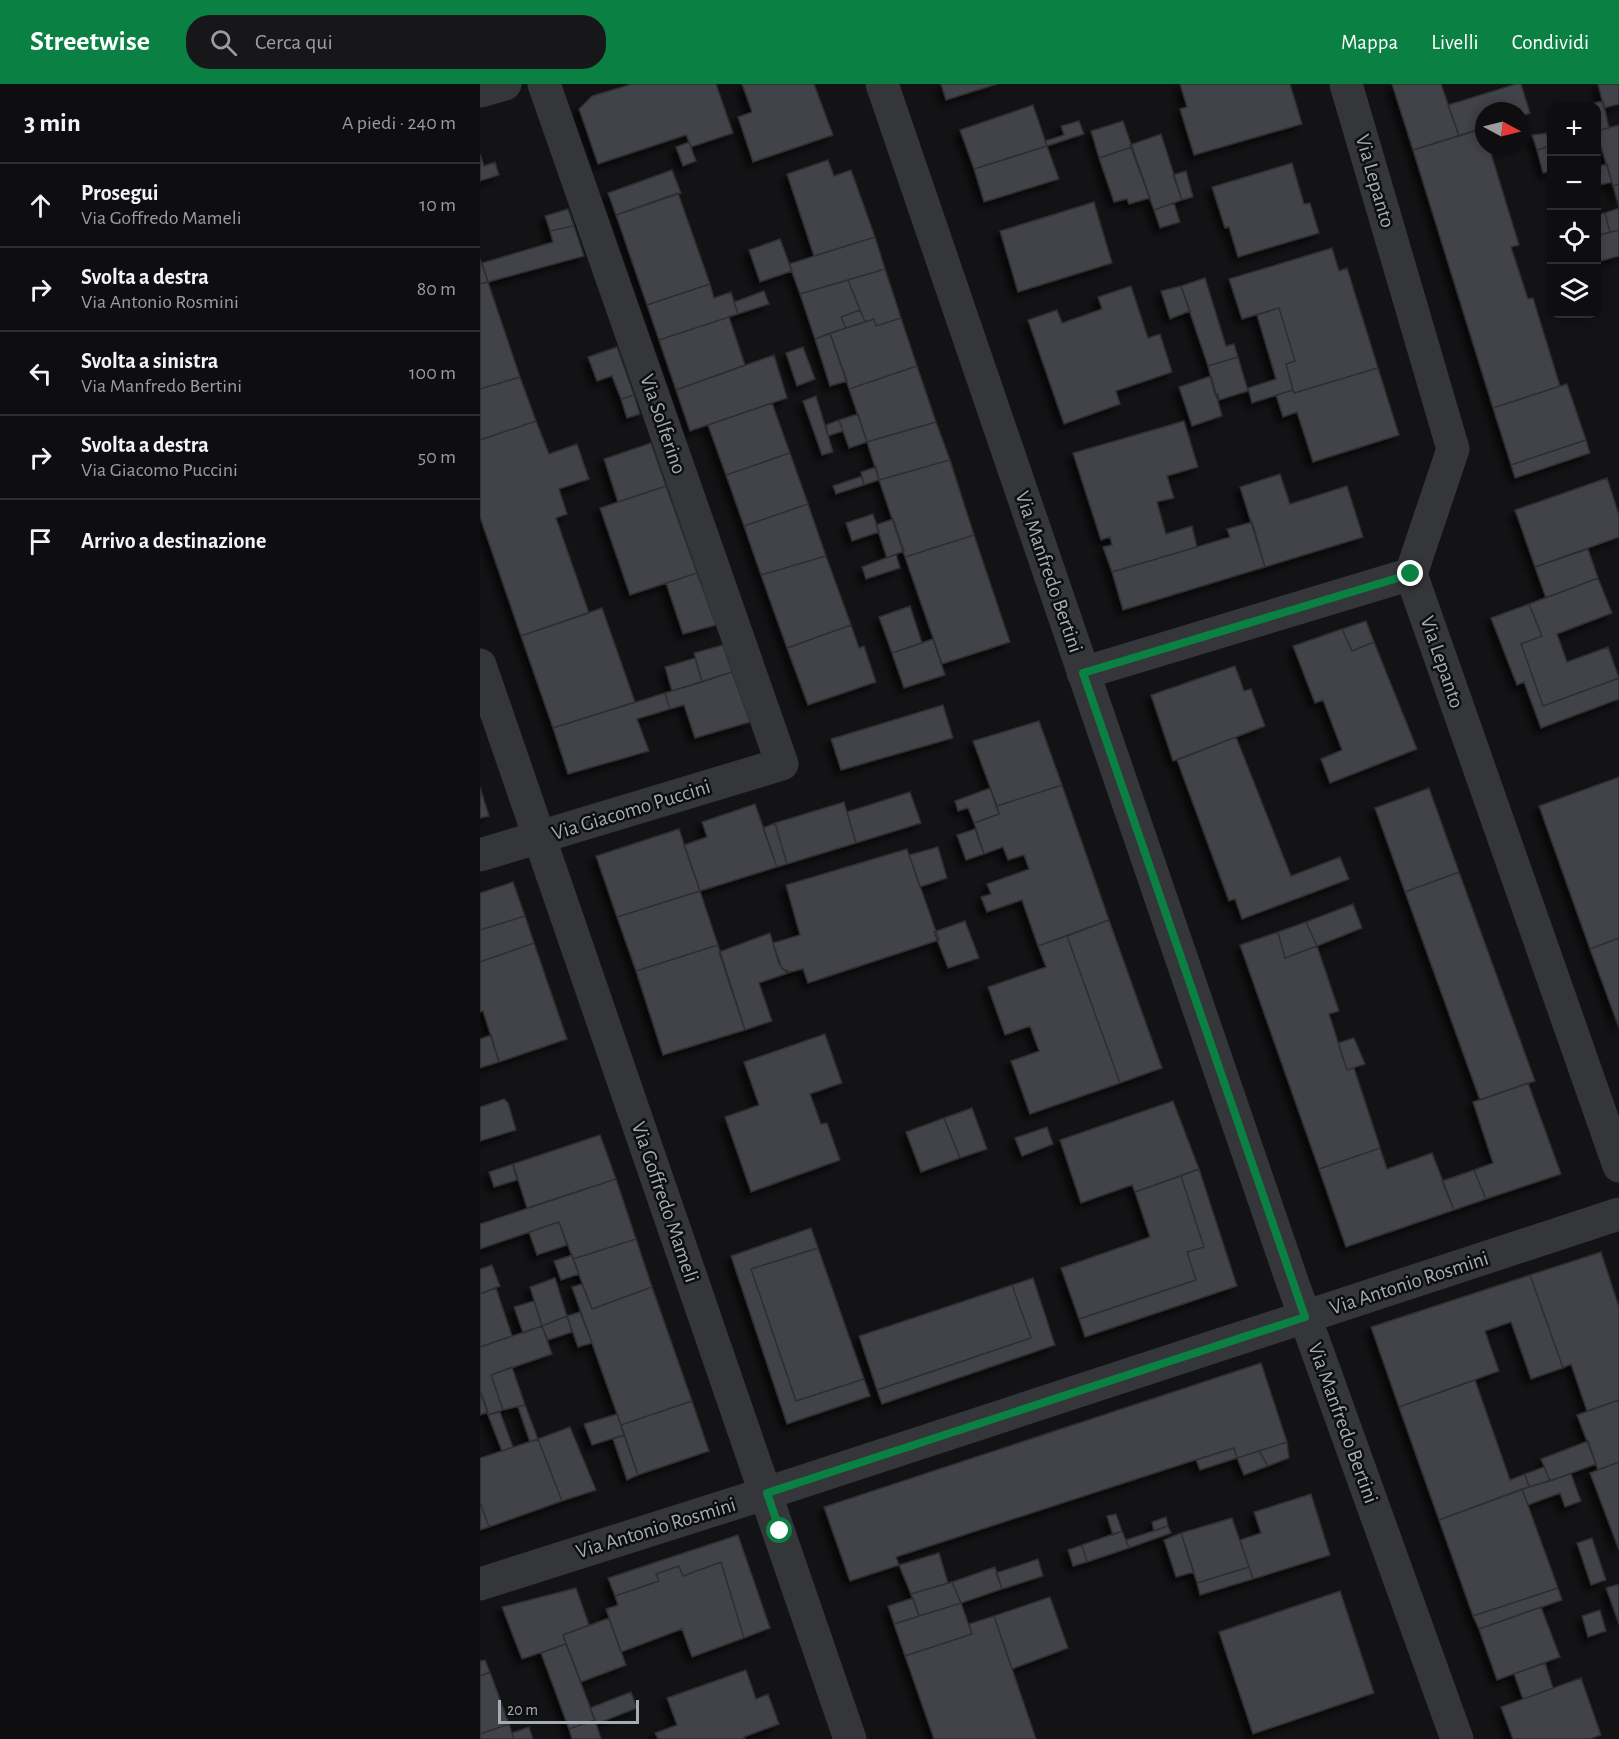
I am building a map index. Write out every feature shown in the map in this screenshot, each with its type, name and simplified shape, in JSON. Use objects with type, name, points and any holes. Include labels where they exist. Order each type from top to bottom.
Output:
[{"type":"street","points":[[480,92],[505,84]]},
{"type":"street","name":"Via Solferino","points":[[544,84],[782,764]]},
{"type":"street","name":"Via Manfredo Bertini","points":[[882,84],[1305,1317],[1457,1739]]},
{"type":"street","name":"Via Lepanto","points":[[1346,84],[1453,448],[1411,574],[1619,1166]]},
{"type":"street","points":[[1083,673],[1411,574]]},
{"type":"street","name":"Via Goffredo Mameli","points":[[480,665],[850,1739]]},
{"type":"street","name":"Via Giacomo Puccini","points":[[480,855],[782,764]]},
{"type":"street","name":"Via Antonio Rosmini","points":[[480,1584],[767,1493],[1619,1214]]},
{"type":"building","points":[[632,84],[716,84],[733,133],[691,147],[686,135],[598,164],[579,109],[592,96]]},
{"type":"building","points":[[742,84],[814,84],[833,135],[753,162],[738,117],[752,112]]},
{"type":"building","points":[[941,84],[997,84],[946,100]]},
{"type":"building","points":[[1180,84],[1290,84],[1302,124],[1194,155],[1180,109],[1187,107]]},
{"type":"building","points":[[1392,84],[1441,84],[1459,136],[1413,150]]},
{"type":"building","points":[[1516,84],[1521,84],[1527,102],[1475,102],[1475,131],[1459,136],[1448,105]]},
{"type":"building","points":[[1598,84],[1619,84],[1619,104],[1604,108]]},
{"type":"building","points":[[1603,101],[1609,128],[1601,130],[1601,102],[1599,102]]},
{"type":"building","points":[[1033,105],[1047,146],[974,169],[960,130]]},
{"type":"building","points":[[1079,121],[1084,134],[1047,146],[1045,141],[1064,135],[1061,126]]},
{"type":"building","points":[[1123,121],[1132,147],[1099,158],[1091,131]]},
{"type":"building","points":[[1619,125],[1619,184],[1613,186],[1601,147],[1601,130]]},
{"type":"building","points":[[1475,131],[1475,156],[1492,156],[1519,245],[1511,247],[1528,299],[1533,298],[1560,386],[1493,408],[1413,150]]},
{"type":"building","points":[[1546,133],[1547,147],[1537,150],[1532,135]]},
{"type":"building","points":[[1161,134],[1182,200],[1154,210],[1130,145]]},
{"type":"building","points":[[689,142],[696,161],[683,166],[676,147]]},
{"type":"building","points":[[1047,146],[1059,179],[984,202],[974,169]]},
{"type":"building","points":[[1132,147],[1150,198],[1129,204],[1127,199],[1114,202],[1099,158]]},
{"type":"building","points":[[1547,147],[1547,172],[1543,173],[1537,150]]},
{"type":"building","points":[[480,154],[484,166],[495,162],[499,175],[480,181]]},
{"type":"building","points":[[828,160],[834,176],[851,170],[875,237],[814,256],[787,174]]},
{"type":"building","points":[[1292,163],[1304,204],[1310,203],[1319,233],[1238,257],[1229,227],[1225,228],[1212,187]]},
{"type":"building","points":[[1607,164],[1612,182],[1601,185],[1601,166]]},
{"type":"building","points":[[672,170],[681,193],[616,215],[608,193]]},
{"type":"building","points":[[1186,171],[1193,197],[1182,200],[1173,175]]},
{"type":"building","points":[[1619,184],[1619,207],[1613,186]]},
{"type":"building","points":[[678,193],[710,284],[647,305],[616,215]]},
{"type":"building","points":[[1094,202],[1112,263],[1018,292],[1000,231]]},
{"type":"building","points":[[1174,203],[1180,222],[1160,228],[1154,210]]},
{"type":"building","points":[[1619,208],[1619,230],[1610,232],[1605,213]]},
{"type":"building","points":[[568,209],[574,226],[550,231],[545,216]]},
{"type":"building","points":[[1605,213],[1610,232],[1601,235],[1601,214]]},
{"type":"building","points":[[574,226],[584,256],[488,282],[482,263],[553,242],[550,231]]},
{"type":"building","points":[[1619,230],[1619,256],[1601,261],[1601,235]]},
{"type":"building","points":[[875,237],[885,269],[800,294],[789,264]]},
{"type":"building","points":[[780,239],[792,271],[760,282],[749,250]]},
{"type":"building","points":[[1332,248],[1339,271],[1347,268],[1378,368],[1294,393],[1286,364],[1295,361],[1279,308],[1242,319],[1229,279]]},
{"type":"building","points":[[480,259],[488,282],[480,284]]},
{"type":"building","points":[[885,269],[901,318],[876,326],[874,319],[865,322],[848,280]]},
{"type":"building","points":[[1205,278],[1226,346],[1234,344],[1238,357],[1208,366],[1181,286]]},
{"type":"building","points":[[848,280],[860,310],[841,317],[846,328],[815,339],[800,294]]},
{"type":"building","points":[[488,282],[520,377],[480,389],[480,284]]},
{"type":"building","points":[[710,284],[714,298],[731,292],[738,314],[659,340],[647,305]]},
{"type":"building","points":[[1131,286],[1148,338],[1160,334],[1172,372],[1116,391],[1120,404],[1064,424],[1028,320],[1057,310],[1062,323],[1102,309],[1098,297]]},
{"type":"building","points":[[1181,286],[1190,311],[1170,319],[1161,291]]},
{"type":"building","points":[[764,291],[769,304],[738,314],[734,302]]},
{"type":"building","points":[[1279,308],[1295,361],[1286,364],[1293,390],[1252,403],[1248,388],[1276,379],[1257,315]]},
{"type":"building","points":[[860,310],[865,322],[846,328],[841,317]]},
{"type":"building","points":[[729,317],[745,365],[676,390],[659,340]]},
{"type":"building","points":[[901,318],[917,366],[849,389],[830,333],[874,319],[876,326]]},
{"type":"building","points":[[830,333],[847,381],[830,386],[815,339]]},
{"type":"building","points":[[617,347],[634,395],[621,399],[612,376],[597,381],[588,357]]},
{"type":"building","points":[[803,347],[815,379],[797,386],[786,353]]},
{"type":"building","points":[[774,355],[787,398],[690,431],[676,390]]},
{"type":"building","points":[[1238,357],[1248,391],[1219,400],[1218,394],[1215,395],[1208,366]]},
{"type":"building","points":[[917,366],[936,422],[867,442],[849,389]]},
{"type":"building","points":[[1378,368],[1399,435],[1313,462],[1297,412],[1283,417],[1276,395],[1293,390],[1294,393]]},
{"type":"building","points":[[1211,376],[1222,416],[1192,426],[1179,387]]},
{"type":"building","points":[[520,377],[536,421],[480,440],[480,389]]},
{"type":"building","points":[[1567,384],[1586,440],[1511,465],[1493,408]]},
{"type":"building","points":[[634,395],[640,414],[627,418],[621,399]]},
{"type":"building","points":[[816,396],[833,452],[822,455],[803,401]]},
{"type":"building","points":[[772,403],[790,453],[726,475],[708,425]]},
{"type":"building","points":[[858,414],[867,442],[849,448],[839,420]]},
{"type":"building","points":[[839,420],[843,431],[828,436],[826,425]]},
{"type":"building","points":[[536,421],[549,454],[577,444],[589,479],[559,489],[567,514],[556,518],[589,613],[521,636],[480,517],[480,440]]},
{"type":"building","points":[[1184,421],[1198,467],[1167,476],[1174,498],[1157,502],[1166,534],[1192,526],[1197,547],[1112,572],[1103,547],[1112,545],[1110,537],[1101,540],[1073,453]]},
{"type":"building","points":[[936,422],[950,460],[879,480],[867,442]]},
{"type":"building","points":[[1586,440],[1590,453],[1515,478],[1511,465]]},
{"type":"building","points":[[651,443],[666,486],[618,502],[604,459]]},
{"type":"building","points":[[790,453],[808,504],[744,526],[726,475]]},
{"type":"building","points":[[950,460],[974,535],[905,557],[879,480]]},
{"type":"building","points":[[876,467],[879,480],[864,485],[861,472]]},
{"type":"building","points":[[1280,474],[1290,504],[1347,486],[1363,537],[1265,567],[1240,487]]},
{"type":"building","points":[[862,476],[864,485],[836,494],[833,486]]},
{"type":"building","points":[[1607,478],[1619,515],[1619,537],[1535,567],[1515,510]]},
{"type":"building","points":[[666,486],[697,573],[630,595],[600,508]]},
{"type":"building","points":[[808,504],[826,556],[761,575],[744,526]]},
{"type":"building","points":[[873,514],[879,532],[852,541],[846,523]]},
{"type":"building","points":[[893,519],[904,551],[887,558],[876,525]]},
{"type":"building","points":[[1252,522],[1265,567],[1123,610],[1112,572],[1230,537],[1227,529]]},
{"type":"building","points":[[974,535],[1010,642],[942,664],[905,557]]},
{"type":"building","points":[[1588,549],[1598,578],[1546,598],[1535,567]]},
{"type":"building","points":[[896,554],[900,568],[866,579],[862,567]]},
{"type":"building","points":[[826,556],[851,625],[787,648],[761,575]]},
{"type":"building","points":[[697,573],[716,625],[683,634],[666,583]]},
{"type":"building","points":[[1598,578],[1612,613],[1557,634],[1567,662],[1608,647],[1619,678],[1543,706],[1521,644],[1542,636],[1529,604]]},
{"type":"building","points":[[1529,604],[1542,636],[1521,644],[1543,706],[1619,678],[1619,699],[1541,728],[1524,682],[1517,685],[1491,618]]},
{"type":"building","points":[[910,606],[922,643],[892,653],[879,617]]},
{"type":"building","points":[[602,608],[635,702],[553,728],[521,636]]},
{"type":"building","points":[[1366,621],[1374,642],[1352,651],[1342,629]]},
{"type":"building","points":[[851,625],[859,648],[864,646],[876,682],[808,705],[787,648]]},
{"type":"building","points":[[1342,629],[1352,651],[1374,642],[1417,749],[1330,783],[1321,759],[1342,750],[1323,700],[1315,703],[1293,646]]},
{"type":"building","points":[[933,639],[945,675],[904,688],[892,653]]},
{"type":"building","points":[[723,645],[732,672],[702,682],[694,653]]},
{"type":"building","points":[[695,658],[702,682],[672,691],[665,667]]},
{"type":"building","points":[[1235,666],[1244,691],[1251,689],[1265,726],[1173,761],[1151,695]]},
{"type":"building","points":[[732,672],[750,722],[695,738],[684,705],[670,709],[665,693]]},
{"type":"building","points":[[665,693],[670,709],[637,719],[649,751],[568,774],[553,728]]},
{"type":"building","points":[[943,705],[953,738],[841,770],[831,739]]},
{"type":"building","points":[[1039,721],[1062,785],[997,806],[973,741]]},
{"type":"building","points":[[1236,737],[1291,876],[1340,857],[1349,879],[1242,919],[1235,899],[1229,901],[1177,760]]},
{"type":"building","points":[[1619,777],[1619,938],[1590,949],[1539,806]]},
{"type":"building","points":[[1062,785],[1109,920],[1038,946],[1022,900],[987,912],[981,897],[991,894],[987,884],[1029,869],[1024,855],[1008,860],[1003,847],[984,854],[974,823],[999,814],[997,806]]},
{"type":"building","points":[[480,787],[489,816],[480,818]]},
{"type":"building","points":[[990,788],[999,814],[974,823],[968,808],[958,811],[955,801]]},
{"type":"building","points":[[1429,788],[1459,872],[1405,892],[1375,808]]},
{"type":"building","points":[[910,792],[921,823],[856,843],[847,812]]},
{"type":"building","points":[[844,802],[856,843],[787,864],[775,823]]},
{"type":"building","points":[[755,804],[777,867],[700,891],[684,845],[707,837],[702,822]]},
{"type":"building","points":[[775,823],[787,864],[777,867],[763,828]]},
{"type":"building","points":[[679,829],[700,891],[617,917],[596,856]]},
{"type":"building","points":[[975,829],[984,854],[966,860],[957,835]]},
{"type":"building","points":[[938,847],[947,878],[920,887],[909,855]]},
{"type":"building","points":[[907,849],[939,940],[808,983],[803,969],[791,972],[782,969],[773,943],[800,935],[786,885]]},
{"type":"building","points":[[1459,872],[1535,1081],[1480,1100],[1405,892]]},
{"type":"building","points":[[513,882],[525,916],[480,930],[480,893]]},
{"type":"building","points":[[700,891],[718,945],[636,971],[617,917]]},
{"type":"building","points":[[1353,904],[1362,928],[1317,946],[1306,922]]},
{"type":"building","points":[[525,916],[534,943],[480,962],[480,930]]},
{"type":"building","points":[[1109,920],[1162,1068],[1120,1083],[1067,936]]},
{"type":"building","points":[[965,921],[979,958],[948,968],[934,932]]},
{"type":"building","points":[[1306,922],[1317,946],[1285,958],[1278,932]]},
{"type":"building","points":[[1278,932],[1285,958],[1317,946],[1339,1011],[1329,1014],[1347,1070],[1354,1068],[1380,1148],[1319,1169],[1240,945]]},
{"type":"building","points":[[770,933],[779,964],[786,972],[791,972],[759,983],[772,1021],[745,1030],[719,952]]},
{"type":"building","points":[[1067,936],[1120,1083],[1030,1114],[1011,1061],[1039,1051],[1030,1026],[1005,1035],[988,987],[1046,967],[1038,946]]},
{"type":"building","points":[[1619,938],[1619,1028],[1590,949]]},
{"type":"building","points":[[534,943],[567,1039],[499,1062],[483,1011],[480,1012],[480,962]]},
{"type":"building","points":[[718,945],[745,1030],[663,1055],[636,971]]},
{"type":"building","points":[[825,1034],[842,1083],[810,1094],[821,1124],[827,1123],[840,1160],[751,1192],[725,1117],[759,1105],[744,1062]]},
{"type":"building","points":[[491,1035],[499,1062],[480,1068],[480,1039]]},
{"type":"building","points":[[1354,1038],[1365,1064],[1347,1070],[1338,1043]]},
{"type":"building","points":[[1528,1083],[1561,1174],[1486,1199],[1474,1170],[1493,1163],[1473,1102]]},
{"type":"building","points":[[504,1099],[508,1103],[516,1130],[480,1141],[480,1107]]},
{"type":"building","points":[[1173,1101],[1199,1169],[1135,1192],[1132,1185],[1081,1203],[1060,1140]]},
{"type":"building","points":[[972,1108],[987,1149],[960,1158],[944,1118]]},
{"type":"building","points":[[944,1118],[960,1158],[921,1172],[906,1132]]},
{"type":"building","points":[[1047,1127],[1053,1144],[1022,1156],[1015,1138]]},
{"type":"building","points":[[600,1135],[616,1179],[527,1208],[513,1164]]},
{"type":"building","points":[[1380,1148],[1387,1169],[1432,1153],[1454,1210],[1346,1247],[1319,1169]]},
{"type":"building","points":[[513,1164],[517,1180],[494,1187],[489,1172]]},
{"type":"building","points":[[1199,1169],[1237,1286],[1085,1337],[1079,1319],[1196,1280],[1187,1252],[1204,1247],[1181,1176]]},
{"type":"building","points":[[1474,1170],[1486,1199],[1454,1210],[1442,1181]]},
{"type":"building","points":[[1181,1176],[1204,1247],[1187,1252],[1196,1280],[1079,1319],[1061,1268],[1150,1237],[1135,1192]]},
{"type":"building","points":[[616,1179],[636,1239],[573,1259],[559,1222],[480,1249],[480,1224]]},
{"type":"building","points":[[559,1222],[567,1245],[537,1255],[529,1232]]},
{"type":"building","points":[[811,1228],[818,1248],[751,1269],[796,1401],[864,1379],[870,1396],[787,1424],[731,1256]]},
{"type":"building","points":[[636,1239],[652,1287],[592,1309],[573,1259]]},
{"type":"building","points":[[818,1248],[864,1379],[796,1401],[751,1269]]},
{"type":"building","points":[[1601,1252],[1619,1307],[1619,1400],[1587,1411],[1571,1364],[1563,1368],[1530,1275]]},
{"type":"building","points":[[572,1255],[579,1274],[561,1280],[554,1261]]},
{"type":"building","points":[[492,1265],[500,1286],[480,1294],[480,1269]]},
{"type":"building","points":[[1530,1275],[1563,1368],[1531,1379],[1511,1322],[1485,1331],[1499,1371],[1399,1407],[1371,1327]]},
{"type":"building","points":[[555,1278],[567,1316],[542,1326],[530,1287]]},
{"type":"building","points":[[1033,1278],[1055,1345],[882,1404],[877,1390],[1031,1338],[1012,1285]]},
{"type":"building","points":[[582,1284],[592,1309],[652,1287],[692,1401],[621,1425],[572,1287]]},
{"type":"building","points":[[1012,1285],[1031,1338],[877,1390],[859,1336]]},
{"type":"building","points":[[496,1288],[512,1336],[480,1347],[480,1294]]},
{"type":"building","points":[[534,1301],[542,1326],[523,1333],[514,1307]]},
{"type":"building","points":[[580,1312],[592,1343],[578,1347],[567,1316]]},
{"type":"building","points":[[567,1316],[572,1332],[548,1340],[542,1326]]},
{"type":"building","points":[[542,1326],[552,1354],[491,1375],[503,1410],[488,1415],[480,1390],[480,1347]]},
{"type":"building","points":[[1261,1363],[1287,1442],[1237,1458],[1234,1448],[1192,1461],[896,1557],[899,1565],[850,1581],[824,1507]]},
{"type":"building","points":[[512,1367],[525,1405],[503,1410],[491,1375]]},
{"type":"building","points":[[1475,1380],[1510,1480],[1525,1474],[1529,1487],[1439,1520],[1399,1407]]},
{"type":"building","points":[[480,1390],[488,1412],[480,1415]]},
{"type":"building","points":[[1619,1400],[1619,1462],[1598,1470],[1577,1415]]},
{"type":"building","points":[[692,1401],[709,1451],[638,1475],[621,1425]]},
{"type":"building","points":[[525,1405],[538,1439],[530,1442],[518,1407]]},
{"type":"building","points":[[500,1412],[513,1447],[502,1451],[488,1415]]},
{"type":"building","points":[[617,1414],[624,1435],[592,1445],[584,1424]]},
{"type":"building","points":[[570,1427],[596,1490],[562,1501],[538,1439]]},
{"type":"building","points":[[624,1435],[638,1475],[627,1480],[613,1439]]},
{"type":"building","points":[[538,1439],[562,1501],[489,1527],[480,1502],[480,1458]]},
{"type":"building","points":[[1588,1441],[1596,1464],[1550,1481],[1541,1459]]},
{"type":"building","points":[[1287,1442],[1289,1458],[1268,1466],[1259,1451]]},
{"type":"building","points":[[1234,1448],[1237,1458],[1200,1470],[1196,1460]]},
{"type":"building","points":[[1259,1451],[1268,1466],[1244,1475],[1237,1458]]},
{"type":"building","points":[[1619,1462],[1619,1550],[1590,1473]]},
{"type":"building","points":[[1544,1467],[1550,1481],[1529,1487],[1525,1474]]},
{"type":"building","points":[[1571,1474],[1581,1501],[1565,1507],[1560,1493],[1528,1505],[1522,1489]]},
{"type":"building","points":[[1522,1489],[1558,1588],[1473,1616],[1439,1520]]},
{"type":"building","points":[[1311,1494],[1330,1555],[1253,1579],[1240,1540],[1261,1533],[1254,1512]]},
{"type":"building","points":[[480,1502],[489,1527],[480,1530]]},
{"type":"building","points":[[1116,1514],[1122,1531],[1113,1535],[1107,1516]]},
{"type":"building","points":[[1166,1517],[1168,1526],[1154,1531],[1152,1522]]},
{"type":"building","points":[[1232,1518],[1249,1567],[1197,1583],[1181,1533]]},
{"type":"building","points":[[1168,1526],[1171,1533],[1129,1548],[1126,1540]]},
{"type":"building","points":[[1122,1531],[1129,1548],[1087,1562],[1082,1545]]},
{"type":"building","points":[[1181,1533],[1194,1572],[1176,1577],[1164,1540]]},
{"type":"building","points":[[738,1535],[770,1628],[744,1638],[721,1562],[683,1576],[679,1566],[656,1574],[659,1581],[615,1596],[608,1578]]},
{"type":"building","points":[[1592,1538],[1606,1580],[1591,1585],[1577,1543]]},
{"type":"building","points":[[1082,1545],[1087,1562],[1073,1566],[1068,1550]]},
{"type":"building","points":[[939,1553],[948,1583],[911,1594],[899,1565]]},
{"type":"building","points":[[1038,1559],[1043,1576],[1002,1589],[996,1573]]},
{"type":"building","points":[[721,1562],[744,1638],[692,1657],[682,1629],[621,1652],[606,1609],[618,1605],[615,1596],[659,1581],[656,1574],[679,1566],[683,1576]]},
{"type":"building","points":[[995,1567],[1002,1589],[961,1603],[952,1582]]},
{"type":"building","points":[[1249,1567],[1253,1579],[1200,1595],[1197,1583]]},
{"type":"building","points":[[952,1582],[961,1603],[919,1616],[911,1594]]},
{"type":"building","points":[[1619,1584],[1619,1624],[1606,1588]]},
{"type":"building","points":[[576,1588],[589,1625],[563,1635],[566,1644],[522,1659],[502,1607]]},
{"type":"building","points":[[1558,1588],[1562,1600],[1479,1629],[1473,1616]]},
{"type":"building","points":[[1340,1591],[1374,1693],[1253,1734],[1219,1632]]},
{"type":"building","points":[[1050,1597],[1068,1648],[1012,1669],[994,1616]]},
{"type":"building","points":[[913,1598],[919,1616],[894,1624],[888,1606]]},
{"type":"building","points":[[961,1603],[972,1634],[905,1656],[894,1624]]},
{"type":"building","points":[[1541,1607],[1560,1657],[1497,1680],[1479,1629]]},
{"type":"building","points":[[1600,1610],[1606,1631],[1588,1637],[1582,1616]]},
{"type":"building","points":[[994,1616],[1036,1739],[934,1739],[905,1656],[972,1634],[969,1624]]},
{"type":"building","points":[[609,1618],[626,1665],[581,1682],[563,1635]]},
{"type":"building","points":[[566,1644],[595,1720],[569,1729],[541,1653]]},
{"type":"building","points":[[485,1660],[490,1672],[480,1676],[480,1661]]},
{"type":"building","points":[[1545,1663],[1553,1688],[1523,1699],[1514,1674]]},
{"type":"building","points":[[746,1670],[756,1699],[768,1694],[779,1724],[744,1737],[745,1739],[658,1739],[655,1733],[677,1725],[667,1698]]},
{"type":"building","points":[[490,1672],[509,1724],[480,1734],[480,1676]]},
{"type":"building","points":[[1581,1678],[1601,1735],[1590,1739],[1513,1739],[1501,1707]]},
{"type":"building","points":[[631,1692],[637,1708],[596,1724],[590,1708]]},
{"type":"building","points":[[595,1720],[601,1739],[572,1739],[569,1729]]},
{"type":"building","points":[[509,1724],[514,1739],[480,1739],[480,1734]]},
{"type":"building","points":[[529,1727],[533,1739],[514,1739],[512,1733]]},
{"type":"route","points":[[780,1531],[767,1493],[1305,1317],[1083,673],[1411,574]]}]
